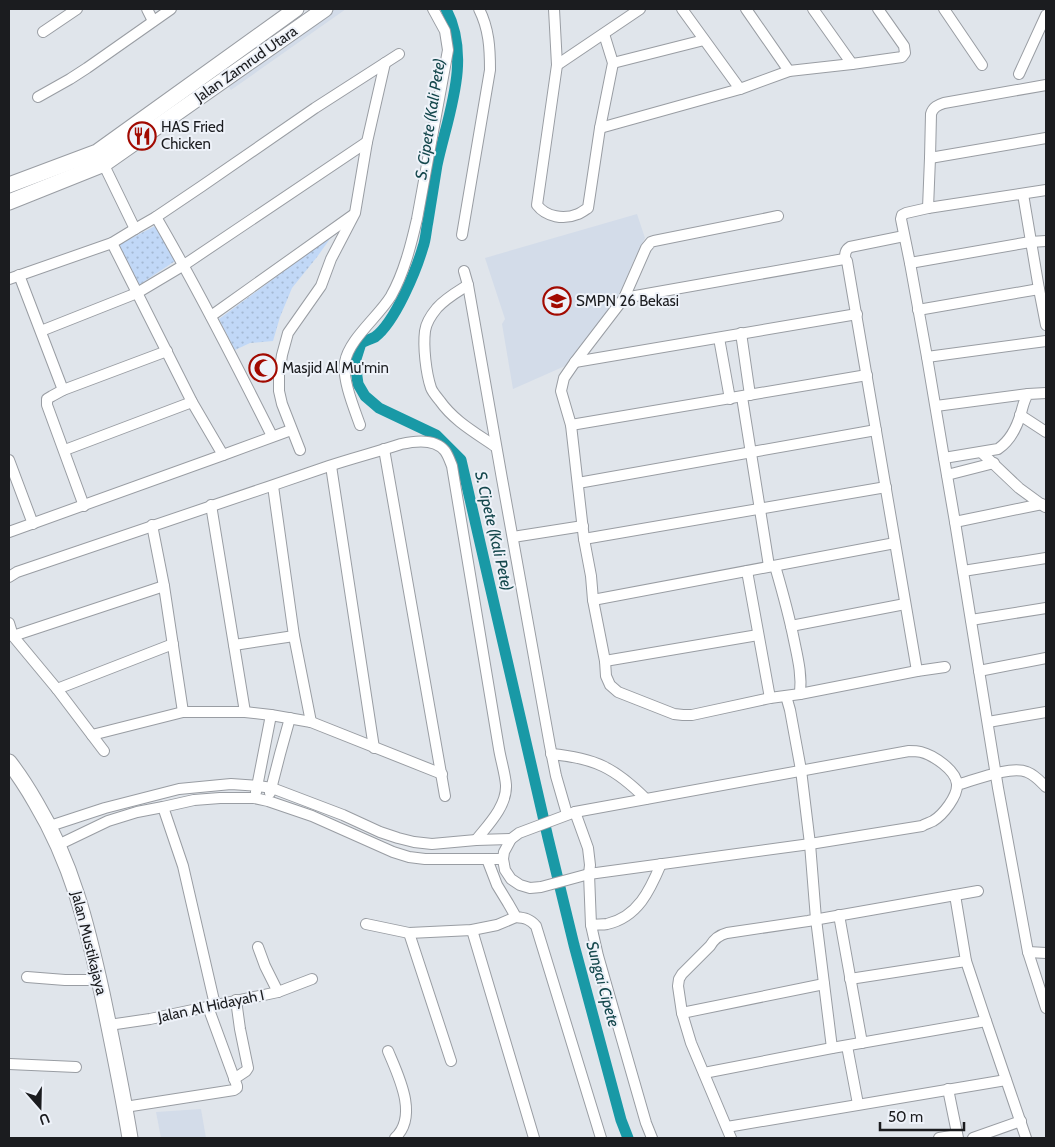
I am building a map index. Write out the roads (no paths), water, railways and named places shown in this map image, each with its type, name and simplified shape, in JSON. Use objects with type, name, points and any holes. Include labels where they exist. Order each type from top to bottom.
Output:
[{"type":"street","points":[[43,32],[77,9]]},
{"type":"street","points":[[147,9],[154,21]]},
{"type":"street","points":[[38,97],[88,68],[171,9]]},
{"type":"street","name":"Jalan Zamrud Utara","points":[[9,185],[100,158],[296,9]]},
{"type":"street","name":"Jalan Zamrud Utara","points":[[9,202],[100,158],[325,9]]},
{"type":"street","points":[[360,425],[350,395],[345,363],[348,352],[360,334],[395,289],[417,220],[448,50],[445,31],[433,9]]},
{"type":"street","points":[[462,235],[490,70],[490,48],[487,30],[479,9]]},
{"type":"street","points":[[554,9],[558,65],[537,205],[541,211],[549,215],[565,217],[577,214],[588,208],[600,128],[613,63],[604,34]]},
{"type":"street","points":[[558,65],[640,9]]},
{"type":"street","points":[[682,9],[740,89]]},
{"type":"street","points":[[746,9],[789,71]]},
{"type":"street","points":[[813,9],[852,64]]},
{"type":"street","points":[[600,128],[740,89],[789,71],[902,57],[905,53],[904,46],[878,9]]},
{"type":"street","points":[[944,9],[982,65]]},
{"type":"street","points":[[1019,74],[1042,36],[1046,15]]},
{"type":"street","points":[[613,63],[704,40]]},
{"type":"street","points":[[9,279],[112,243],[156,217],[315,108],[399,54]]},
{"type":"street","points":[[300,450],[282,404],[279,375],[282,355],[288,333],[320,286],[355,213],[367,142],[385,63]]},
{"type":"street","points":[[928,208],[932,110],[938,104],[1046,85]]},
{"type":"street","points":[[930,158],[1046,138]]},
{"type":"street","points":[[41,331],[137,293],[184,265],[367,142]]},
{"type":"street","points":[[100,158],[135,228]]},
{"type":"street","points":[[1046,190],[928,208],[902,215],[901,219],[936,406],[996,773],[1028,952],[1046,1008]]},
{"type":"street","points":[[1023,194],[1038,289],[1046,325]]},
{"type":"street","points":[[211,316],[355,213]]},
{"type":"street","points":[[778,216],[651,242],[646,248],[624,298],[564,378],[560,391],[571,425],[584,539],[606,676],[610,685],[618,692],[683,716],[770,698],[945,667]]},
{"type":"street","points":[[156,217],[184,265],[272,436]]},
{"type":"street","points":[[904,236],[850,247],[845,253],[917,671]]},
{"type":"street","points":[[910,262],[1046,241]]},
{"type":"street","points":[[112,243],[192,402],[223,455]]},
{"type":"street","points":[[624,298],[846,259]]},
{"type":"street","points":[[464,271],[551,754],[567,815],[588,848],[591,925],[617,1025],[652,1138]]},
{"type":"street","points":[[19,275],[63,390]]},
{"type":"street","points":[[468,285],[449,297],[436,309],[428,321],[425,331],[425,361],[432,389],[440,402],[458,420],[496,447]]},
{"type":"street","points":[[918,310],[1038,289]]},
{"type":"street","points":[[575,362],[857,314]]},
{"type":"street","points":[[741,333],[751,452],[760,509],[772,566],[791,626],[801,676],[800,694]]},
{"type":"street","points":[[719,338],[730,398]]},
{"type":"street","points":[[927,357],[1046,341]]},
{"type":"street","points":[[84,506],[47,402],[49,397],[167,351]]},
{"type":"street","points":[[571,425],[867,375]]},
{"type":"street","points":[[936,406],[1046,393]]},
{"type":"street","points":[[944,458],[998,449],[1004,445],[1011,438],[1028,394]]},
{"type":"street","points":[[65,450],[192,402]]},
{"type":"street","points":[[1020,415],[1046,432]]},
{"type":"street","points":[[9,532],[291,430]]},
{"type":"street","points":[[578,483],[876,430]]},
{"type":"street","points":[[9,577],[16,572],[152,525],[384,449],[412,441],[439,446],[444,449],[452,466],[498,749],[506,784],[506,792],[500,808],[476,840]]},
{"type":"street","points":[[384,449],[446,796]]},
{"type":"street","points":[[981,452],[1012,482],[1044,506]]},
{"type":"street","points":[[9,460],[33,524]]},
{"type":"street","points":[[947,475],[994,463]]},
{"type":"street","points":[[331,466],[374,748]]},
{"type":"street","points":[[273,486],[294,636],[311,722]]},
{"type":"street","points":[[584,539],[886,487]]},
{"type":"street","points":[[211,505],[245,712]]},
{"type":"street","points":[[956,522],[1044,506]]},
{"type":"street","points":[[152,525],[164,586],[183,712]]},
{"type":"street","points":[[513,538],[583,526]]},
{"type":"street","points":[[593,600],[895,543]]},
{"type":"street","points":[[963,571],[1046,558]]},
{"type":"street","points":[[747,571],[770,698]]},
{"type":"street","points":[[13,636],[164,586]]},
{"type":"street","points":[[791,626],[905,604]]},
{"type":"street","points":[[971,620],[1046,608]]},
{"type":"street","points":[[9,623],[13,636],[104,751]]},
{"type":"street","points":[[604,661],[758,635]]},
{"type":"street","points":[[234,645],[294,636]]},
{"type":"street","points":[[56,689],[173,644]]},
{"type":"street","points":[[979,671],[1046,658]]},
{"type":"street","points":[[786,696],[801,770],[810,844],[816,919],[832,1048]]},
{"type":"street","points":[[92,735],[183,712],[245,712],[311,722],[442,774]]},
{"type":"street","points":[[988,722],[1046,712]]},
{"type":"street","points":[[254,798],[258,786],[271,715]]},
{"type":"street","points":[[268,801],[290,718]]},
{"type":"street","points":[[909,751],[919,751],[939,760],[955,776],[958,785],[947,808],[932,822],[922,826],[810,844],[589,874],[541,887],[530,888],[520,885],[511,879],[505,870],[503,859],[504,852],[511,840],[519,833],[567,815],[909,751]]},
{"type":"street","points":[[551,754],[573,756],[594,762],[613,771],[646,799]]},
{"type":"street","name":"Jalan Mustikajaya","points":[[9,762],[20,775],[50,826],[71,876],[99,980],[130,1138]]},
{"type":"street","points":[[958,785],[996,773],[1017,769],[1038,778],[1046,787]]},
{"type":"street","points":[[50,826],[77,816],[179,789],[231,784],[272,788],[380,832],[414,842],[432,844],[476,840],[511,840]]},
{"type":"street","points":[[58,845],[108,821],[137,812],[194,800],[254,798],[312,816],[393,852],[409,857],[452,860],[503,859]]},
{"type":"street","points":[[125,1107],[234,1090],[237,1086],[211,1006],[183,866],[163,807]]},
{"type":"street","points":[[77,816],[82,834]]},
{"type":"street","points":[[375,844],[380,832]]},
{"type":"street","points":[[393,852],[398,838]]},
{"type":"street","points":[[487,859],[497,885],[516,918]]},
{"type":"street","points":[[591,925],[606,924],[621,919],[633,911],[652,886],[661,864]]},
{"type":"street","points":[[731,1138],[692,1043],[682,1013],[678,986],[678,979],[710,946],[713,940],[727,933],[978,891]]},
{"type":"street","points":[[955,895],[966,961],[1026,1138]]},
{"type":"street","points":[[839,915],[862,1043]]},
{"type":"street","points":[[366,924],[408,933],[472,930],[497,925],[516,918],[527,918],[536,926],[602,1138]]},
{"type":"street","points":[[472,930],[534,1138]]},
{"type":"street","points":[[408,933],[451,1061]]},
{"type":"street","points":[[258,947],[278,992]]},
{"type":"street","points":[[1028,952],[1046,953]]},
{"type":"street","points":[[850,979],[966,961]]},
{"type":"street","points":[[26,977],[99,980]]},
{"type":"street","name":"Jalan Al Hidayah I","points":[[109,1025],[150,1019],[278,992],[312,979]]},
{"type":"street","points":[[682,1013],[824,984]]},
{"type":"street","points":[[234,1079],[248,1068],[236,1000]]},
{"type":"street","points":[[704,1073],[986,1021]]},
{"type":"street","points":[[847,1046],[858,1104]]},
{"type":"street","points":[[388,1051],[403,1088],[406,1110],[405,1122],[400,1134],[395,1138]]},
{"type":"street","points":[[9,1064],[76,1067]]},
{"type":"street","points":[[727,1127],[1006,1080]]},
{"type":"street","points":[[939,1138],[958,1136],[948,1089]]},
{"type":"street","points":[[973,1138],[1021,1121]]},
{"type":"waterway","name":"S. Cipete (Kali Pete)","points":[[446,9],[454,28],[457,47],[457,67],[452,106],[437,165],[425,241],[410,282],[390,320],[375,337],[361,343],[355,362],[358,384],[365,396],[379,408],[436,435],[461,460],[574,945],[621,1120],[628,1138]]},
{"type":"place","name":"HAS Fried Chicken","points":[[142,136]]},
{"type":"place","name":"SMPN 26 Bekasi","points":[[557,301]]},
{"type":"place","name":"Masjid Al Mu'min","points":[[263,368]]},
{"type":"water label","name":"Sungai Cipete","points":[[603,984]]}]
